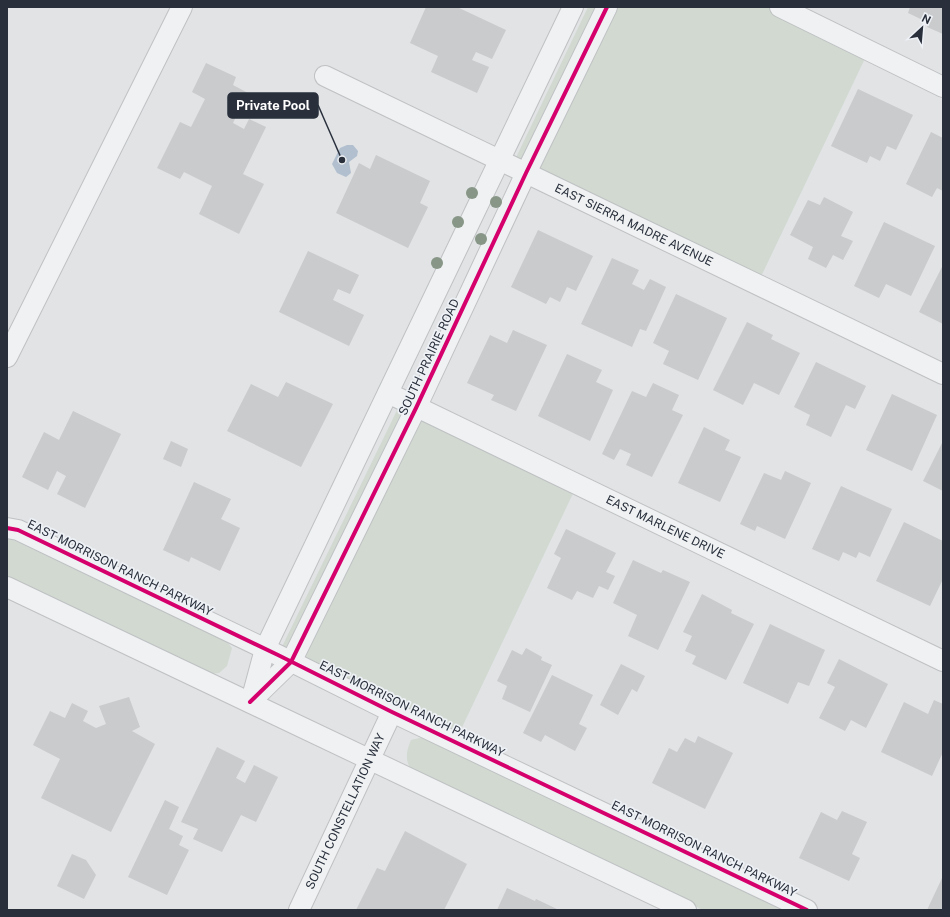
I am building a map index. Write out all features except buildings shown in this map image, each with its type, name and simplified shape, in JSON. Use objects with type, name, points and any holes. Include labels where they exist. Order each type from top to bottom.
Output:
[{"type":"street","points":[[7,357],[182,7]]},
{"type":"street","name":"SOUTH PRAIRIE ROAD","points":[[250,702],[265,649],[573,7]]},
{"type":"street","name":"SOUTH PRAIRIE ROAD","points":[[250,702],[291,662],[416,408],[526,173],[607,7]]},
{"type":"street","points":[[780,7],[943,87]]},
{"type":"street","name":"EAST SIERRA MADRE AVENUE","points":[[326,76],[943,374]]},
{"type":"street","name":"EAST MARLENE DRIVE","points":[[388,393],[416,408],[943,661]]},
{"type":"street","name":"EAST MORRISON RANCH PARKWAY","points":[[7,528],[18,530],[392,712],[807,910]]},
{"type":"street","points":[[7,587],[686,910]]},
{"type":"street","name":"SOUTH CONSTELLATION WAY","points":[[299,910],[392,712]]},
{"type":"shaded area","points":[[588,7],[780,7],[869,50],[757,285],[512,166]]},
{"type":"shaded area","points":[[402,400],[577,485],[455,742],[278,655]]},
{"type":"shaded area","points":[[7,539],[11,539],[227,642],[232,648],[227,666],[219,673],[209,674],[7,576]]},
{"type":"shaded area","points":[[428,736],[788,910],[703,910],[411,770],[407,755],[411,740]]},
{"type":"water","points":[[347,145],[353,145],[358,151],[357,156],[349,162],[351,173],[346,177],[337,173],[332,164],[340,148]]},
{"type":"cycle path","points":[[250,702],[291,662],[416,408],[526,173],[607,7]]},
{"type":"cycle path","points":[[7,528],[18,530],[278,655],[392,712],[807,910]]},
{"type":"place","name":"Private Pool","points":[[342,160]]}]
